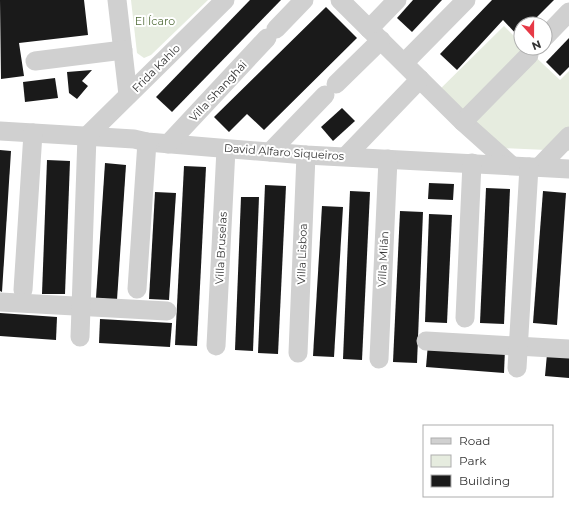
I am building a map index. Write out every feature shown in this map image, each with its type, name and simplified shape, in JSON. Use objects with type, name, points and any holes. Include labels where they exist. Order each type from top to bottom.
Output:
[{"type":"street","points":[[117,0],[128,95]]},
{"type":"street","name":"Frida Kahlo","points":[[87,136],[225,0]]},
{"type":"street","name":"Villa Shanghái","points":[[168,144],[304,0]]},
{"type":"street","points":[[340,0],[463,122],[526,166]]},
{"type":"street","points":[[270,152],[330,89],[375,34],[398,0]]},
{"type":"street","points":[[404,63],[466,0]]},
{"type":"street","points":[[553,29],[569,12]]},
{"type":"street","points":[[35,61],[123,50]]},
{"type":"street","points":[[463,122],[528,56]]},
{"type":"street","points":[[346,156],[420,79]]},
{"type":"street","name":"David Alfaro Siqueiros","points":[[0,131],[134,139],[168,144],[306,155],[569,169]]},
{"type":"street","points":[[23,290],[33,133]]},
{"type":"street","points":[[80,337],[87,136]]},
{"type":"street","points":[[526,166],[569,136]]},
{"type":"street","points":[[138,289],[147,142]]},
{"type":"street","name":"Villa Bruselas","points":[[216,346],[226,149]]},
{"type":"street","name":"Villa Lisboa","points":[[298,353],[306,155]]},
{"type":"street","name":"Villa Milán","points":[[379,359],[388,159]]},
{"type":"street","points":[[465,318],[472,163]]},
{"type":"street","points":[[517,368],[526,166]]},
{"type":"street","points":[[0,302],[167,311]]},
{"type":"street","points":[[426,341],[569,349]]},
{"type":"green space","name":"El Ícaro","points":[[131,0],[208,0],[151,55],[144,58],[137,53]]},
{"type":"green space","points":[[504,26],[513,35],[513,56],[534,56],[560,80],[569,71],[569,151],[478,147],[431,98]]},
{"type":"building","points":[[0,0],[84,0],[88,35],[19,43],[24,76],[1,79]]},
{"type":"building","points":[[250,0],[281,0],[172,112],[156,97]]},
{"type":"building","points":[[413,0],[442,0],[412,32],[397,18]]},
{"type":"building","points":[[492,0],[554,0],[538,16],[513,16],[513,31],[503,20],[457,70],[440,54]]},
{"type":"building","points":[[326,7],[357,38],[264,130],[247,114],[229,132],[214,117]]},
{"type":"building","points":[[569,38],[569,67],[560,76],[546,62]]},
{"type":"building","points":[[92,70],[82,81],[88,86],[77,99],[69,93],[67,72]]},
{"type":"building","points":[[55,78],[58,98],[25,102],[23,82]]},
{"type":"building","points":[[342,108],[355,121],[333,141],[321,127]]},
{"type":"building","points":[[0,150],[11,151],[2,292],[0,291]]},
{"type":"building","points":[[47,160],[70,161],[65,294],[42,294]]},
{"type":"building","points":[[105,163],[126,165],[117,300],[96,298]]},
{"type":"building","points":[[184,166],[206,167],[197,346],[175,345]]},
{"type":"building","points":[[429,183],[454,184],[453,200],[428,199]]},
{"type":"building","points":[[265,185],[286,186],[278,354],[258,353]]},
{"type":"building","points":[[486,188],[510,189],[504,324],[480,323]]},
{"type":"building","points":[[350,191],[370,192],[362,360],[343,359]]},
{"type":"building","points":[[543,191],[566,193],[557,325],[533,323]]},
{"type":"building","points":[[155,192],[176,193],[169,300],[149,299]]},
{"type":"building","points":[[241,197],[259,197],[253,351],[235,350]]},
{"type":"building","points":[[322,206],[343,207],[334,357],[313,356]]},
{"type":"building","points":[[400,211],[423,212],[417,363],[393,362]]},
{"type":"building","points":[[429,214],[452,215],[447,323],[425,322]]},
{"type":"building","points":[[0,313],[57,317],[56,340],[0,336]]},
{"type":"building","points":[[100,319],[172,323],[170,347],[99,343]]},
{"type":"building","points":[[428,344],[505,349],[504,373],[426,367]]},
{"type":"building","points":[[547,354],[569,356],[569,378],[545,376]]}]
